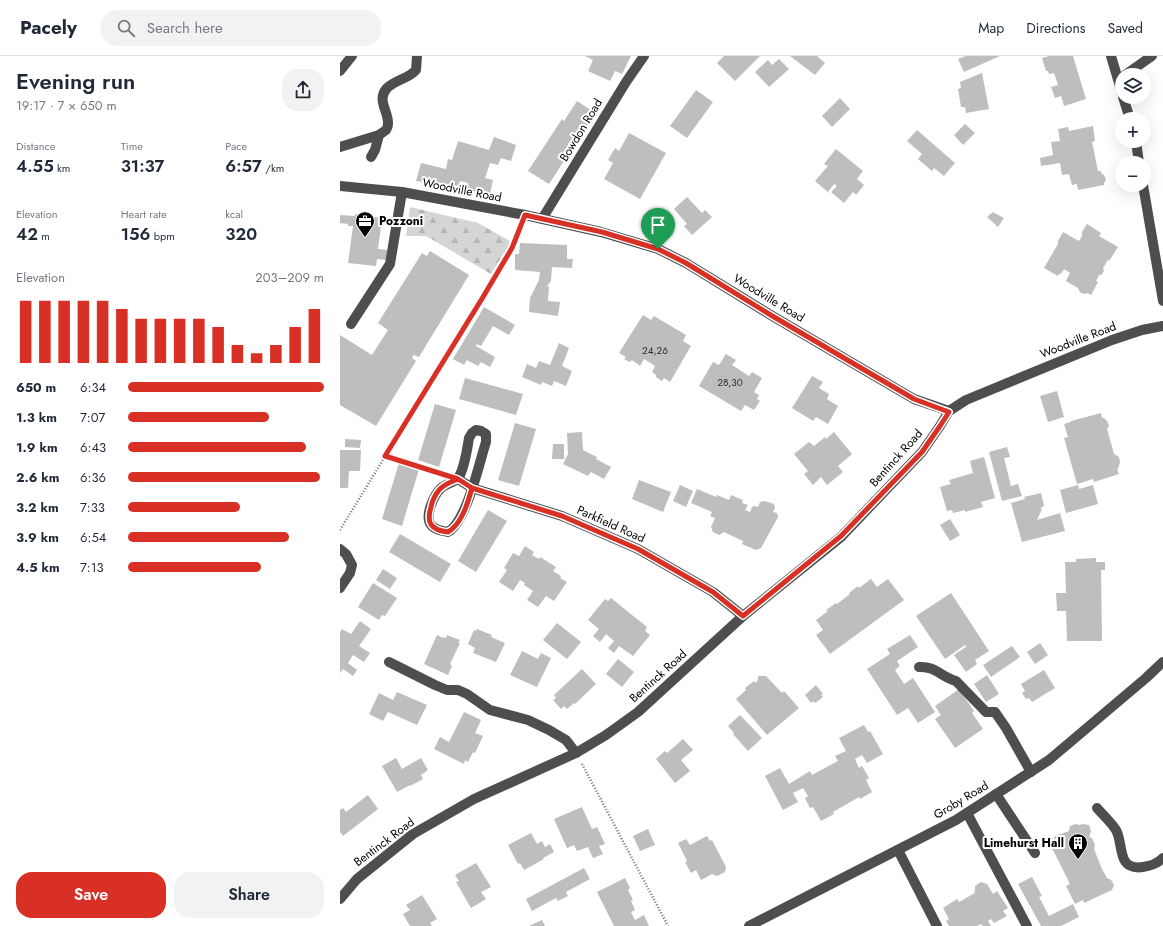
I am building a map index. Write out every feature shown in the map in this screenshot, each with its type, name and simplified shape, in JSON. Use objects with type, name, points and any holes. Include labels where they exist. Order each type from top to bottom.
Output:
[{"type":"street","points":[[340,71],[352,56]]},
{"type":"street","points":[[340,146],[379,135],[386,130],[388,123],[383,101],[386,90],[397,80],[409,76],[416,70],[417,56]]},
{"type":"street","name":"Bowdon Road","points":[[542,219],[626,82],[644,56]]},
{"type":"street","points":[[1111,56],[1117,68]]},
{"type":"street","points":[[1135,68],[1152,56]]},
{"type":"street","points":[[370,157],[375,150],[379,135]]},
{"type":"street","name":"Woodville Road","points":[[340,186],[402,192],[525,215],[602,232],[658,249],[686,263],[774,317],[914,399],[949,412],[966,400],[1112,340],[1142,330],[1163,326]]},
{"type":"street","points":[[351,324],[390,264],[402,192]]},
{"type":"street","points":[[1144,192],[1163,301]]},
{"type":"street","name":"Bentinck Road","points":[[340,899],[357,880],[413,834],[474,799],[576,753],[606,735],[638,712],[743,616],[841,536],[922,452],[949,412]]},
{"type":"street","points":[[476,430],[486,434],[486,442],[472,488],[467,504],[457,524],[452,529],[448,532],[436,529],[431,525],[429,520],[429,512],[432,502],[439,489],[458,479],[462,471],[472,433],[476,430]]},
{"type":"street","name":"Parkfield Road","points":[[458,479],[472,488],[562,516],[638,549],[713,592],[743,616]]},
{"type":"street","points":[[340,549],[346,554],[352,566],[350,573],[340,588]]},
{"type":"street","points":[[389,662],[447,690],[458,690],[467,694],[490,710],[528,720],[550,730],[566,740],[576,753]]},
{"type":"street","name":"Groby Road","points":[[749,926],[967,813],[1049,760],[1163,662]]},
{"type":"street","points":[[919,667],[927,667],[956,681],[986,712],[995,712],[1006,728],[1031,772]]},
{"type":"street","points":[[996,794],[1035,853]]},
{"type":"street","points":[[1098,808],[1116,830],[1121,854],[1128,864],[1136,868],[1147,867],[1158,863],[1163,858]]},
{"type":"street","points":[[967,813],[1027,926]]},
{"type":"street","points":[[898,850],[938,926]]},
{"type":"path","points":[[340,530],[512,248],[525,215]]},
{"type":"path","points":[[385,456],[458,479]]},
{"type":"path","points":[[576,753],[668,926]]},
{"type":"green space","points":[[410,207],[478,223],[510,241],[491,274],[426,236],[406,236]]},
{"type":"building","points":[[585,56],[631,56],[622,74],[615,71],[610,81],[588,71],[593,60]]},
{"type":"building","points":[[724,56],[760,56],[735,81],[717,63]]},
{"type":"building","points":[[790,56],[817,56],[825,63],[815,75]]},
{"type":"building","points":[[966,56],[1000,56],[964,72],[958,59]]},
{"type":"building","points":[[1049,56],[1073,56],[1086,99],[1064,106],[1061,96],[1055,98],[1051,87],[1058,85],[1054,73],[1049,74],[1048,71],[1046,71],[1042,58]]},
{"type":"building","points":[[779,59],[789,69],[769,87],[755,72],[768,60],[772,65]]},
{"type":"building","points":[[982,73],[989,109],[966,113],[965,107],[961,107],[958,89],[961,88],[960,82]]},
{"type":"building","points":[[696,90],[713,102],[687,138],[670,126]]},
{"type":"building","points":[[840,98],[850,109],[832,127],[822,116]]},
{"type":"building","points":[[577,101],[595,113],[549,184],[528,171],[562,119],[564,121]]},
{"type":"building","points":[[965,124],[975,133],[963,145],[954,135]]},
{"type":"building","points":[[1093,126],[1095,141],[1092,142],[1098,171],[1101,171],[1106,180],[1104,185],[1078,190],[1077,184],[1072,185],[1069,174],[1062,175],[1060,163],[1041,166],[1040,158],[1053,155],[1051,142],[1060,141],[1058,129],[1068,127],[1069,131]]},
{"type":"building","points":[[917,130],[955,163],[944,176],[934,168],[932,171],[918,159],[922,154],[907,141]]},
{"type":"building","points":[[629,133],[666,153],[640,199],[604,179],[613,163],[608,160],[615,148],[619,151]]},
{"type":"building","points":[[494,137],[516,145],[511,161],[501,158],[498,165],[490,163],[485,178],[493,180],[490,194],[467,190],[468,183],[460,181],[458,187],[416,181],[421,163],[446,169],[448,159],[452,160],[458,141],[489,150]]},
{"type":"building","points":[[836,149],[863,171],[857,179],[864,185],[856,195],[853,192],[844,203],[831,192],[837,186],[834,184],[828,192],[815,181],[828,166],[824,164]]},
{"type":"building","points":[[687,197],[702,213],[705,210],[712,217],[692,235],[684,226],[687,224],[674,209]]},
{"type":"building","points":[[993,212],[1004,218],[998,227],[987,217]]},
{"type":"building","name":"Pozzoni","points":[[355,214],[382,218],[378,249],[388,250],[386,260],[377,259],[376,266],[348,263],[353,226],[340,223],[340,215],[355,216]]},
{"type":"building","points":[[1087,224],[1101,233],[1099,236],[1118,247],[1103,268],[1104,271],[1101,275],[1099,275],[1096,281],[1098,282],[1091,295],[1080,292],[1078,288],[1066,281],[1070,273],[1064,269],[1058,276],[1044,268],[1063,232],[1079,241]]},
{"type":"building","points":[[520,243],[567,245],[567,259],[573,259],[572,268],[552,267],[551,281],[547,286],[549,287],[548,301],[560,302],[558,316],[529,312],[530,298],[539,280],[540,272],[515,270],[515,254],[519,254]]},
{"type":"building","points":[[430,251],[469,275],[419,357],[414,355],[412,358],[416,361],[376,426],[340,405],[340,335],[372,355],[388,330],[378,323],[422,253],[427,256]]},
{"type":"building","points":[[484,307],[515,325],[509,335],[493,326],[481,346],[477,344],[476,346],[495,357],[490,367],[481,362],[478,366],[467,360],[464,365],[453,359]]},
{"type":"building","points":[[643,315],[651,320],[654,316],[686,335],[683,341],[691,346],[670,382],[664,378],[662,381],[656,377],[656,375],[652,372],[655,366],[644,359],[640,366],[632,360],[630,362],[624,359],[626,357],[619,353]]},
{"type":"building","points":[[559,343],[569,348],[562,366],[572,371],[566,386],[554,381],[552,386],[542,382],[541,385],[522,377],[527,364],[536,368],[539,361],[550,365]]},
{"type":"building","points":[[726,354],[736,360],[732,365],[749,376],[752,372],[762,378],[754,392],[759,395],[757,399],[760,401],[754,410],[745,405],[741,411],[699,386],[713,362],[719,365]]},
{"type":"building","points":[[812,376],[823,382],[819,388],[829,394],[827,399],[838,406],[828,424],[816,417],[813,421],[792,408]]},
{"type":"building","points":[[465,378],[523,394],[516,415],[459,399]]},
{"type":"building","points":[[1057,391],[1064,417],[1048,422],[1040,396]]},
{"type":"building","points":[[435,404],[456,410],[439,467],[418,460]]},
{"type":"building","points":[[1101,413],[1102,418],[1107,421],[1109,426],[1107,429],[1114,454],[1119,457],[1120,462],[1117,469],[1119,474],[1094,482],[1093,479],[1077,484],[1064,438],[1068,437],[1064,424]]},
{"type":"building","points":[[515,423],[536,429],[519,486],[498,480]]},
{"type":"building","points":[[582,432],[583,450],[597,457],[596,459],[611,467],[604,479],[591,472],[588,476],[563,464],[568,454],[567,433]]},
{"type":"building","points":[[834,432],[852,454],[838,466],[843,472],[827,485],[821,477],[813,485],[804,474],[808,471],[794,454],[809,442],[814,446]]},
{"type":"building","points":[[345,439],[361,440],[360,448],[345,447]]},
{"type":"building","points":[[553,444],[564,444],[564,459],[552,459]]},
{"type":"building","points":[[1007,447],[1010,457],[1004,458],[1011,486],[1018,484],[1022,496],[1002,501],[989,452]]},
{"type":"building","points":[[340,450],[361,450],[360,471],[349,471],[348,488],[340,488]]},
{"type":"building","points":[[984,457],[995,498],[981,502],[983,507],[965,512],[965,510],[953,513],[952,510],[947,511],[940,487],[951,484],[949,480],[973,473],[970,461]]},
{"type":"building","points":[[399,463],[419,469],[402,526],[382,519]]},
{"type":"building","points":[[639,480],[671,492],[663,512],[632,499]]},
{"type":"building","points":[[680,485],[693,491],[686,507],[673,501]]},
{"type":"building","points":[[1078,485],[1079,489],[1093,485],[1098,504],[1066,513],[1060,490]]},
{"type":"building","points":[[697,489],[716,497],[717,495],[729,500],[731,495],[743,500],[742,503],[748,505],[745,510],[750,512],[752,507],[758,507],[760,502],[765,501],[774,504],[775,508],[773,512],[777,513],[778,517],[761,548],[756,550],[742,544],[743,541],[724,532],[719,535],[713,532],[711,527],[715,518],[710,516],[712,512],[691,503]]},
{"type":"building","points":[[1041,493],[1044,506],[1040,508],[1042,509],[1037,520],[1060,513],[1065,531],[1022,542],[1011,503],[1025,499],[1024,497]]},
{"type":"building","points":[[488,510],[507,521],[476,572],[458,561]]},
{"type":"building","points":[[950,519],[960,535],[950,541],[940,525]]},
{"type":"building","points":[[400,534],[451,564],[440,582],[389,552]]},
{"type":"building","points":[[525,546],[534,552],[532,555],[539,559],[540,557],[556,567],[553,571],[567,582],[554,601],[546,596],[538,607],[527,600],[533,591],[524,585],[525,583],[520,580],[513,591],[499,582],[507,570],[504,568],[513,553],[519,556]]},
{"type":"building","points":[[1096,558],[1096,562],[1105,562],[1105,570],[1101,570],[1102,641],[1067,641],[1066,611],[1057,611],[1056,593],[1066,593],[1065,562],[1076,562],[1076,559]]},
{"type":"building","points":[[383,569],[397,578],[390,589],[376,580]]},
{"type":"building","points":[[871,579],[877,587],[888,579],[904,600],[830,654],[816,635],[823,630],[816,620],[828,611],[826,610],[836,603],[837,604],[858,586],[859,588]]},
{"type":"building","points":[[373,583],[397,598],[385,616],[382,615],[379,620],[358,607]]},
{"type":"building","points":[[951,593],[989,651],[975,660],[977,664],[966,672],[954,655],[966,647],[965,645],[945,659],[916,616]]},
{"type":"building","points":[[611,598],[647,627],[645,631],[650,635],[633,656],[619,646],[614,653],[608,648],[614,641],[606,634],[600,642],[593,636],[599,629],[588,620],[605,599],[608,601]]},
{"type":"building","points":[[360,621],[371,629],[359,646],[370,653],[364,662],[353,655],[348,663],[357,670],[353,676],[343,669],[340,673],[340,632],[342,629],[351,634]]},
{"type":"building","points":[[557,623],[581,642],[567,659],[543,640]]},
{"type":"building","points":[[477,629],[492,635],[491,637],[505,643],[496,662],[473,653],[475,648],[468,644],[474,630],[476,631]]},
{"type":"building","points":[[437,635],[446,638],[447,635],[460,640],[450,664],[452,666],[448,675],[424,664]]},
{"type":"building","points":[[910,635],[918,647],[897,661],[900,666],[895,670],[904,684],[913,678],[935,712],[918,723],[908,708],[897,715],[867,669],[890,654],[887,649]]},
{"type":"building","points":[[1040,643],[1048,655],[1035,664],[1027,652]]},
{"type":"building","points":[[1012,646],[1020,657],[991,677],[983,665]]},
{"type":"building","points":[[522,651],[538,659],[541,653],[551,658],[537,687],[510,675]]},
{"type":"building","points":[[618,659],[634,672],[622,687],[606,674]]},
{"type":"building","points":[[582,669],[596,684],[575,704],[574,703],[567,709],[564,706],[561,709],[553,700],[556,698],[554,695]]},
{"type":"building","points":[[1044,670],[1055,688],[1032,702],[1029,698],[1026,699],[1022,693],[1025,691],[1021,684]]},
{"type":"building","points":[[987,675],[999,694],[986,702],[974,684]]},
{"type":"building","points":[[758,676],[766,676],[782,693],[784,691],[799,708],[767,735],[736,699],[746,690],[745,688],[754,681],[755,683],[758,680]]},
{"type":"building","points":[[816,685],[823,694],[821,695],[823,697],[815,703],[813,701],[811,703],[805,695]]},
{"type":"building","points":[[959,689],[974,711],[972,713],[983,729],[955,748],[935,719],[941,715],[935,706]]},
{"type":"building","points":[[397,692],[427,705],[417,725],[388,712],[383,721],[369,714],[379,693],[393,700]]},
{"type":"building","points":[[464,712],[481,720],[475,733],[483,736],[475,753],[473,752],[468,762],[465,760],[464,764],[434,749],[440,737],[449,742]]},
{"type":"building","points":[[740,715],[762,738],[748,751],[728,726]]},
{"type":"building","points":[[864,725],[868,732],[870,731],[883,754],[867,763],[862,755],[855,759],[859,768],[862,766],[869,778],[866,780],[872,792],[860,799],[859,797],[833,812],[834,814],[821,821],[813,807],[810,808],[805,798],[808,796],[803,788],[793,793],[798,802],[783,810],[765,776],[780,768],[789,784],[810,771],[812,775],[838,761],[835,756],[846,751],[839,738]]},
{"type":"building","points":[[683,739],[693,750],[681,760],[690,771],[675,783],[656,759],[665,751],[667,753]]},
{"type":"building","points":[[396,758],[402,769],[421,758],[428,770],[421,775],[423,779],[397,792],[382,766]]},
{"type":"building","points":[[368,795],[378,809],[343,836],[340,832],[340,810],[343,808],[346,812]]},
{"type":"building","points":[[582,807],[592,829],[597,827],[605,844],[599,846],[603,854],[593,858],[588,847],[577,851],[574,845],[567,848],[554,819]]},
{"type":"building","name":"Limehurst Hall","points":[[1075,824],[1089,825],[1091,831],[1089,837],[1092,838],[1095,845],[1094,849],[1102,869],[1107,878],[1111,880],[1114,885],[1112,890],[1084,903],[1083,900],[1075,904],[1066,886],[1070,884],[1053,850],[1048,847],[1050,838],[1054,839],[1055,836],[1069,831],[1070,826]]},
{"type":"building","points":[[648,829],[655,845],[640,851],[633,836]]},
{"type":"building","points":[[531,833],[537,844],[542,841],[545,847],[550,844],[554,852],[524,870],[520,863],[518,864],[508,845]]},
{"type":"building","points":[[707,836],[710,841],[712,840],[726,867],[725,872],[717,876],[712,874],[701,880],[696,870],[691,873],[678,843],[686,839],[690,845]]},
{"type":"building","points":[[476,863],[491,887],[481,892],[486,899],[471,908],[456,882],[459,881],[455,875]]},
{"type":"building","points":[[584,868],[590,879],[566,892],[568,896],[558,901],[556,898],[532,911],[526,899]]},
{"type":"building","points":[[1032,877],[1042,896],[1039,897],[1049,916],[1073,904],[1079,917],[1061,926],[1041,926],[1018,884]]},
{"type":"building","points":[[625,878],[630,888],[628,890],[633,900],[631,901],[635,910],[631,912],[635,920],[644,915],[649,926],[614,926],[597,892]]},
{"type":"building","points":[[981,882],[987,884],[993,894],[997,891],[1008,908],[1003,911],[1007,916],[994,923],[991,919],[988,921],[991,926],[983,926],[981,924],[977,926],[949,926],[946,921],[949,919],[943,908],[957,899],[959,902],[975,893],[975,886]]},
{"type":"building","points":[[422,895],[437,919],[430,923],[432,926],[410,926],[403,914],[410,910],[406,905]]},
{"type":"building","points":[[542,920],[545,926],[529,926]]},
{"type":"place","name":"Pozzoni","points":[[365,238]]},
{"type":"place","name":"Limehurst Hall","points":[[1078,860]]},
{"type":"route","points":[[658,249],[602,232],[525,215],[512,248],[385,456],[458,479],[472,488],[467,504],[457,524],[448,532],[436,529],[431,525],[429,520],[429,512],[432,502],[439,489],[458,479],[472,488],[562,516],[638,549],[713,592],[743,616],[841,536],[922,452],[949,412],[914,399],[774,317],[686,263],[658,249]]}]
